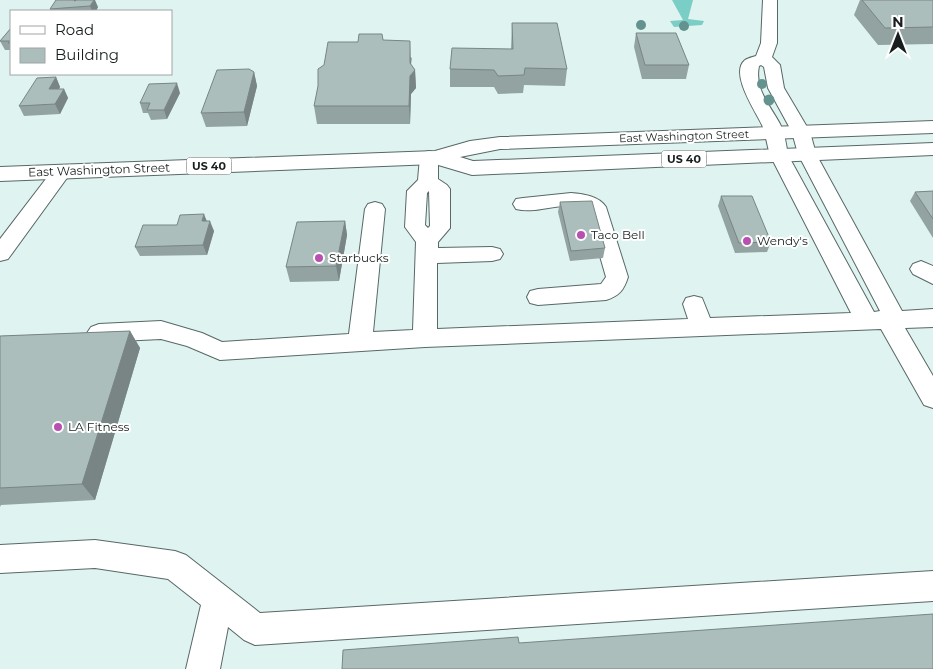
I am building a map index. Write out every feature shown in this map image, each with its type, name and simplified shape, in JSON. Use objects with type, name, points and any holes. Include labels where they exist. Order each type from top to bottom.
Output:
[{"type":"main road","name":"East Washington Street","points":[[0,174],[433,157],[470,147],[500,142],[933,127]]},
{"type":"main road","name":"East Washington Street","points":[[433,157],[472,168],[933,149]]},
{"type":"lane","points":[[764,59],[769,43],[770,0]]},
{"type":"lane","points":[[764,59],[772,65],[776,88],[800,132],[807,154],[884,320]]},
{"type":"lane","points":[[764,59],[751,63],[748,76],[754,93],[775,133],[779,156],[933,398]]},
{"type":"lane","points":[[425,338],[426,248],[415,227],[417,191],[428,182],[433,157]]},
{"type":"lane","points":[[0,254],[62,171]]},
{"type":"lane","points":[[523,204],[573,200],[590,202],[596,207],[616,277],[614,286],[606,292],[538,296]]},
{"type":"lane","points":[[360,342],[375,209]]},
{"type":"lane","points":[[426,248],[492,254]]},
{"type":"lane","points":[[694,304],[702,327]]},
{"type":"lane","points":[[77,334],[161,330],[194,339],[220,351],[425,338],[933,318]]},
{"type":"lane","points":[[0,559],[95,554],[175,565],[254,629],[933,586]]},
{"type":"lane","points":[[203,669],[218,600]]},
{"type":"shaded area","points":[[672,0],[693,0],[688,19],[704,21],[702,25],[674,27],[670,21],[683,20]]},
{"type":"building","points":[[56,0],[94,0],[90,6],[50,9]]},
{"type":"building","points":[[862,0],[933,0],[933,27],[885,28]]},
{"type":"building","points":[[512,23],[557,23],[567,69],[525,68],[524,75],[498,76],[494,70],[450,69],[452,48],[513,49]]},
{"type":"building","points":[[10,29],[10,41],[0,41]]},
{"type":"building","points":[[636,33],[676,33],[689,65],[645,65]]},
{"type":"building","points":[[359,34],[382,34],[383,40],[410,41],[410,63],[415,70],[410,76],[409,106],[314,106],[318,86],[318,69],[324,65],[328,42],[358,42]]},
{"type":"building","points":[[249,69],[254,72],[244,112],[201,113],[217,70]]},
{"type":"building","points":[[56,77],[49,89],[64,89],[55,104],[19,106],[37,78]]},
{"type":"building","points":[[177,83],[164,110],[147,110],[150,103],[140,103],[149,84]]},
{"type":"building","points":[[933,191],[933,219],[915,192]]},
{"type":"building","points":[[721,196],[752,196],[771,242],[739,243]]},
{"type":"building","name":"Taco Bell","points":[[592,201],[605,248],[571,251],[560,202]]},
{"type":"building","points":[[204,214],[202,221],[210,221],[203,245],[135,247],[143,225],[177,225],[180,215]]},
{"type":"building","points":[[345,221],[336,266],[286,267],[297,222]]},
{"type":"building","name":"LA Fitness","points":[[130,331],[82,484],[0,488],[0,336]]},
{"type":"building","points":[[933,614],[933,669],[342,669],[343,650],[518,637],[519,643]]},
{"type":"place","name":"Taco Bell","points":[[581,235]]},
{"type":"place","name":"Wendy's","points":[[747,241]]},
{"type":"place","name":"Starbucks","points":[[319,258]]},
{"type":"place","name":"LA Fitness","points":[[58,427]]}]
